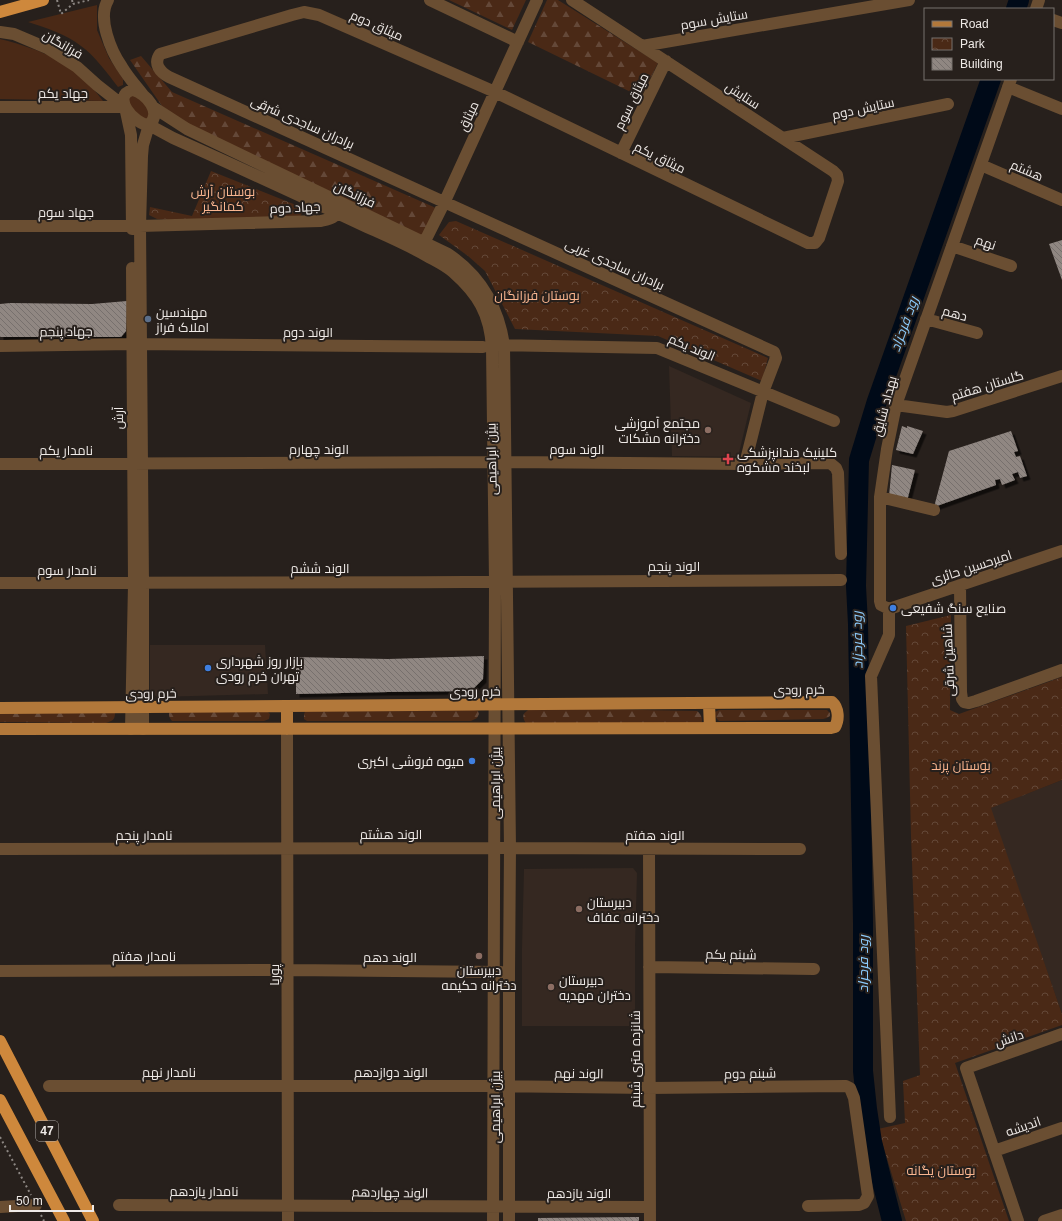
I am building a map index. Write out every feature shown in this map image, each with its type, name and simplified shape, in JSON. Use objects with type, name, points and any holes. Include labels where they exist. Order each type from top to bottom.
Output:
[{"type":"highway","points":[[0,12],[43,0]]},
{"type":"highway","name":"47","points":[[0,1041],[93,1221]]},
{"type":"highway","name":"47","points":[[0,1100],[64,1221]]},
{"type":"main road","name":"خرم رودی","points":[[0,708],[832,702],[835,705],[837,715],[836,725],[831,728],[0,729]]},
{"type":"main road","points":[[709,704],[710,728]]},
{"type":"main road","points":[[287,706],[287,729]]},
{"type":"street","points":[[108,0],[104,16],[105,29],[121,66],[153,107],[155,118],[149,125],[140,124],[125,107],[123,100],[126,93],[133,90],[143,95]]},
{"type":"street","points":[[430,0],[518,42]]},
{"type":"street","name":"میثاق","points":[[422,247],[445,201],[537,0]]},
{"type":"street","name":"ستایش","points":[[572,0],[833,171],[837,175],[838,181],[819,238],[815,243]]},
{"type":"street","name":"ستایش سوم","points":[[642,46],[909,0]]},
{"type":"street","name":"میثاق دوم","points":[[157,61],[160,54],[304,12],[319,15],[495,92]]},
{"type":"street","name":"فرزانگان","points":[[0,32],[14,34],[47,48],[77,67],[125,107]]},
{"type":"street","name":"برادران ساجدی شرقی","points":[[157,61],[160,70],[169,77],[445,201]]},
{"type":"street","name":"میثاق سوم","points":[[621,153],[666,61]]},
{"type":"street","points":[[1010,83],[1062,108]]},
{"type":"street","name":"بهداد شایق","points":[[889,609],[881,605],[880,601],[880,498],[887,449],[896,405],[1010,83]]},
{"type":"street","name":"میثاق یکم","points":[[495,92],[808,243],[815,243]]},
{"type":"street","name":"ستایش دوم","points":[[783,138],[948,104]]},
{"type":"street","name":"جهاد یکم","points":[[0,107],[125,107]]},
{"type":"street","name":"آرش","points":[[125,107],[131,135],[136,226],[138,584],[137,729]]},
{"type":"street","name":"فرزانگان","points":[[153,107],[187,129],[340,209]]},
{"type":"street","name":"فرزانگان","points":[[149,125],[173,138],[340,209],[422,247],[456,260],[473,274],[493,304],[499,319],[504,345]]},
{"type":"street","name":"آرش","points":[[136,226],[143,145],[149,125]]},
{"type":"street","name":"هشتم","points":[[981,165],[1062,200]]},
{"type":"street","name":"برادران ساجدی غربی","points":[[445,201],[774,352],[776,358],[763,392]]},
{"type":"street","name":"جهاد دوم","points":[[136,226],[321,221],[333,218],[340,209]]},
{"type":"street","name":"جهاد سوم","points":[[0,226],[136,226]]},
{"type":"street","name":"نهم","points":[[952,246],[1011,266]]},
{"type":"street","name":"فرزانگان","points":[[422,247],[452,271],[475,295],[484,309],[488,321],[491,333],[489,346]]},
{"type":"street","name":"دهم","points":[[926,319],[977,333]]},
{"type":"street","name":"جهاد پنجم","points":[[0,346],[137,344]]},
{"type":"street","name":"الوند دوم","points":[[137,344],[504,345]]},
{"type":"street","name":"الوند یکم","points":[[504,345],[657,348],[834,421]]},
{"type":"street","name":"بیژن ابراهیمی","points":[[504,345],[500,462],[501,581],[509,704],[509,1221]]},
{"type":"street","name":"بیژن ابراهیمی","points":[[489,346],[500,462]]},
{"type":"street","name":"گلستان هفتم","points":[[896,405],[947,412],[953,411],[1062,376]]},
{"type":"street","points":[[745,464],[763,392]]},
{"type":"street","name":"الوند چهارم","points":[[137,464],[500,462]]},
{"type":"street","name":"الوند سوم","points":[[500,462],[745,464],[830,463],[836,468],[838,473],[841,554]]},
{"type":"street","name":"نامدار یکم","points":[[0,464],[137,464]]},
{"type":"street","points":[[880,498],[934,510]]},
{"type":"street","name":"امیرحسین حائری","points":[[889,609],[1062,551]]},
{"type":"street","name":"الوند پنجم","points":[[501,581],[841,580]]},
{"type":"street","name":"بیژن ابراهیمی","points":[[493,1221],[494,705],[501,581]]},
{"type":"street","name":"الوند ششم","points":[[138,584],[501,581]]},
{"type":"street","name":"نامدار سوم","points":[[0,583],[138,584]]},
{"type":"street","name":"شاهین شرقی","points":[[960,585],[961,692],[964,702],[969,703],[976,701],[1062,670]]},
{"type":"street","points":[[889,609],[890,634],[871,676],[890,1117]]},
{"type":"street","name":"پوریا","points":[[287,729],[288,1221]]},
{"type":"street","name":"الوند هشتم","points":[[287,849],[510,848]]},
{"type":"street","name":"الوند هفتم","points":[[510,848],[800,849]]},
{"type":"street","name":"نامدار پنجم","points":[[0,849],[287,849]]},
{"type":"street","name":"شانزده متری شبنم","points":[[649,849],[650,1221]]},
{"type":"street","name":"شبنم یکم","points":[[649,967],[814,969]]},
{"type":"street","name":"نامدار هفتم","points":[[0,970],[288,970]]},
{"type":"street","name":"الوند دهم","points":[[288,970],[509,972]]},
{"type":"street","name":"دانش","points":[[994,1151],[966,1068],[1062,1034]]},
{"type":"street","name":"شبنم دوم","points":[[649,1088],[843,1085],[850,1088],[854,1098],[868,1196],[864,1203],[859,1205],[808,1206]]},
{"type":"street","name":"نامدار نهم","points":[[50,1086],[288,1086]]},
{"type":"street","name":"الوند دوازدهم","points":[[288,1086],[509,1086]]},
{"type":"street","name":"الوند نهم","points":[[509,1086],[649,1088]]},
{"type":"street","name":"اندیشه","points":[[994,1151],[1062,1128]]},
{"type":"street","points":[[994,1151],[1018,1221]]},
{"type":"street","points":[[0,1207],[36,1205]]},
{"type":"street","name":"الوند چهاردهم","points":[[288,1205],[509,1208]]},
{"type":"street","name":"نامدار یازدهم","points":[[119,1206],[288,1205]]},
{"type":"street","name":"الوند یازدهم","points":[[509,1208],[650,1207]]},
{"type":"street","points":[[1044,1221],[1062,1215]]},
{"type":"path","points":[[57,0],[61,14],[73,4],[89,0]]},
{"type":"path","points":[[72,0],[73,4]]},
{"type":"path","points":[[0,1137],[44,1221]]},
{"type":"shaded area","name":"مجتمع آموزشی دخترانه مشکات","points":[[669,366],[751,403],[738,457],[672,456]]},
{"type":"shaded area","name":"بازار روز شهرداری تهران خرم رودی","points":[[150,645],[265,645],[268,694],[157,697],[150,691]]},
{"type":"shaded area","points":[[1062,780],[1062,1014],[990,808]]},
{"type":"shaded area","points":[[633,868],[637,873],[635,1026],[522,1026],[524,869]]},
{"type":"green space","points":[[449,0],[526,0],[512,30]]},
{"type":"green space","points":[[547,0],[558,0],[658,63],[641,97],[528,42]]},
{"type":"green space","points":[[97,5],[97,30],[109,58],[123,79],[123,85],[118,87],[96,60],[75,42],[56,32],[28,22]]},
{"type":"green space","points":[[0,39],[31,48],[58,60],[82,77],[103,101],[0,99]]},
{"type":"green space","points":[[141,56],[172,92],[436,208],[422,236],[220,146],[162,106],[130,60]]},
{"type":"green space","points":[[134,94],[151,109],[150,119],[139,119],[127,100]]},
{"type":"green space","name":"بوستان آرش کمانگیر","points":[[211,171],[301,207],[303,212],[299,218],[192,221],[157,219],[149,215],[150,207],[192,216]]},
{"type":"green space","name":"بوستان فرزانگان","points":[[456,221],[768,358],[762,381],[658,336],[515,329],[485,271],[468,256],[439,235],[449,222]]},
{"type":"green space","points":[[951,615],[950,710],[959,714],[1062,677],[1062,780],[991,808],[1062,1014],[1062,1025],[955,1063],[1009,1221],[906,1221],[878,1129],[905,1123],[903,1081],[920,1075],[911,836],[906,626]]},
{"type":"green space","points":[[532,708],[697,711],[701,715],[702,722],[698,724],[527,725],[523,717],[524,713]]},
{"type":"green space","points":[[170,710],[267,711],[270,714],[269,719],[264,721],[172,721],[169,716]]},
{"type":"green space","points":[[719,710],[827,710],[830,713],[830,716],[823,719],[719,721],[715,712]]},
{"type":"green space","points":[[0,711],[115,713],[113,720],[106,723],[0,722]]},
{"type":"green space","points":[[305,711],[478,711],[479,714],[477,718],[471,721],[307,721],[304,719]]},
{"type":"building","points":[[1062,240],[1062,280],[1049,244]]},
{"type":"building","points":[[127,301],[126,331],[121,337],[0,337],[0,304],[92,304]]},
{"type":"building","points":[[902,426],[923,431],[913,454],[896,450]]},
{"type":"building","points":[[1011,431],[1018,451],[1014,452],[1016,457],[1020,456],[1027,476],[1020,478],[1018,472],[1012,474],[1015,480],[1002,485],[1000,479],[995,480],[996,485],[934,507],[949,451]]},
{"type":"building","points":[[892,465],[915,470],[907,501],[889,496]]},
{"type":"building","points":[[484,656],[483,679],[471,691],[296,694],[296,657],[388,659]]},
{"type":"building","points":[[639,1217],[639,1221],[538,1221],[538,1218]]},
{"type":"waterway","name":"رود فرحزاد","points":[[1016,8],[1019,0]]},
{"type":"waterway","name":"رود فرحزاد","points":[[892,1221],[872,1142],[863,1071],[863,923],[858,624],[856,586],[859,460],[877,401],[991,80]]},
{"type":"place","name":"مهندسین املاک فراز","points":[[148,319]]},
{"type":"place","name":"مجتمع آموزشی دخترانه مشکات","points":[[708,430]]},
{"type":"place","name":"کلینیک دندانپزشکی لبخند مشکوه","points":[[728,459]]},
{"type":"place","name":"صنایع سنگ شفیعی","points":[[893,608]]},
{"type":"place","name":"بازار روز شهرداری تهران خرم رودی","points":[[208,668]]},
{"type":"place","name":"میوه فروشی اکبری","points":[[472,761]]},
{"type":"place","name":"دبیرستان دخترانه عفاف","points":[[579,909]]},
{"type":"place","name":"دبیرستان دخترانه حکیمه","points":[[479,956]]},
{"type":"place","name":"دبیرستان دختران مهدیه","points":[[551,987]]},
{"type":"park label","name":"بوستان پرند","points":[[961,765]]},
{"type":"park label","name":"بوستان یگانه","points":[[941,1170]]}]
